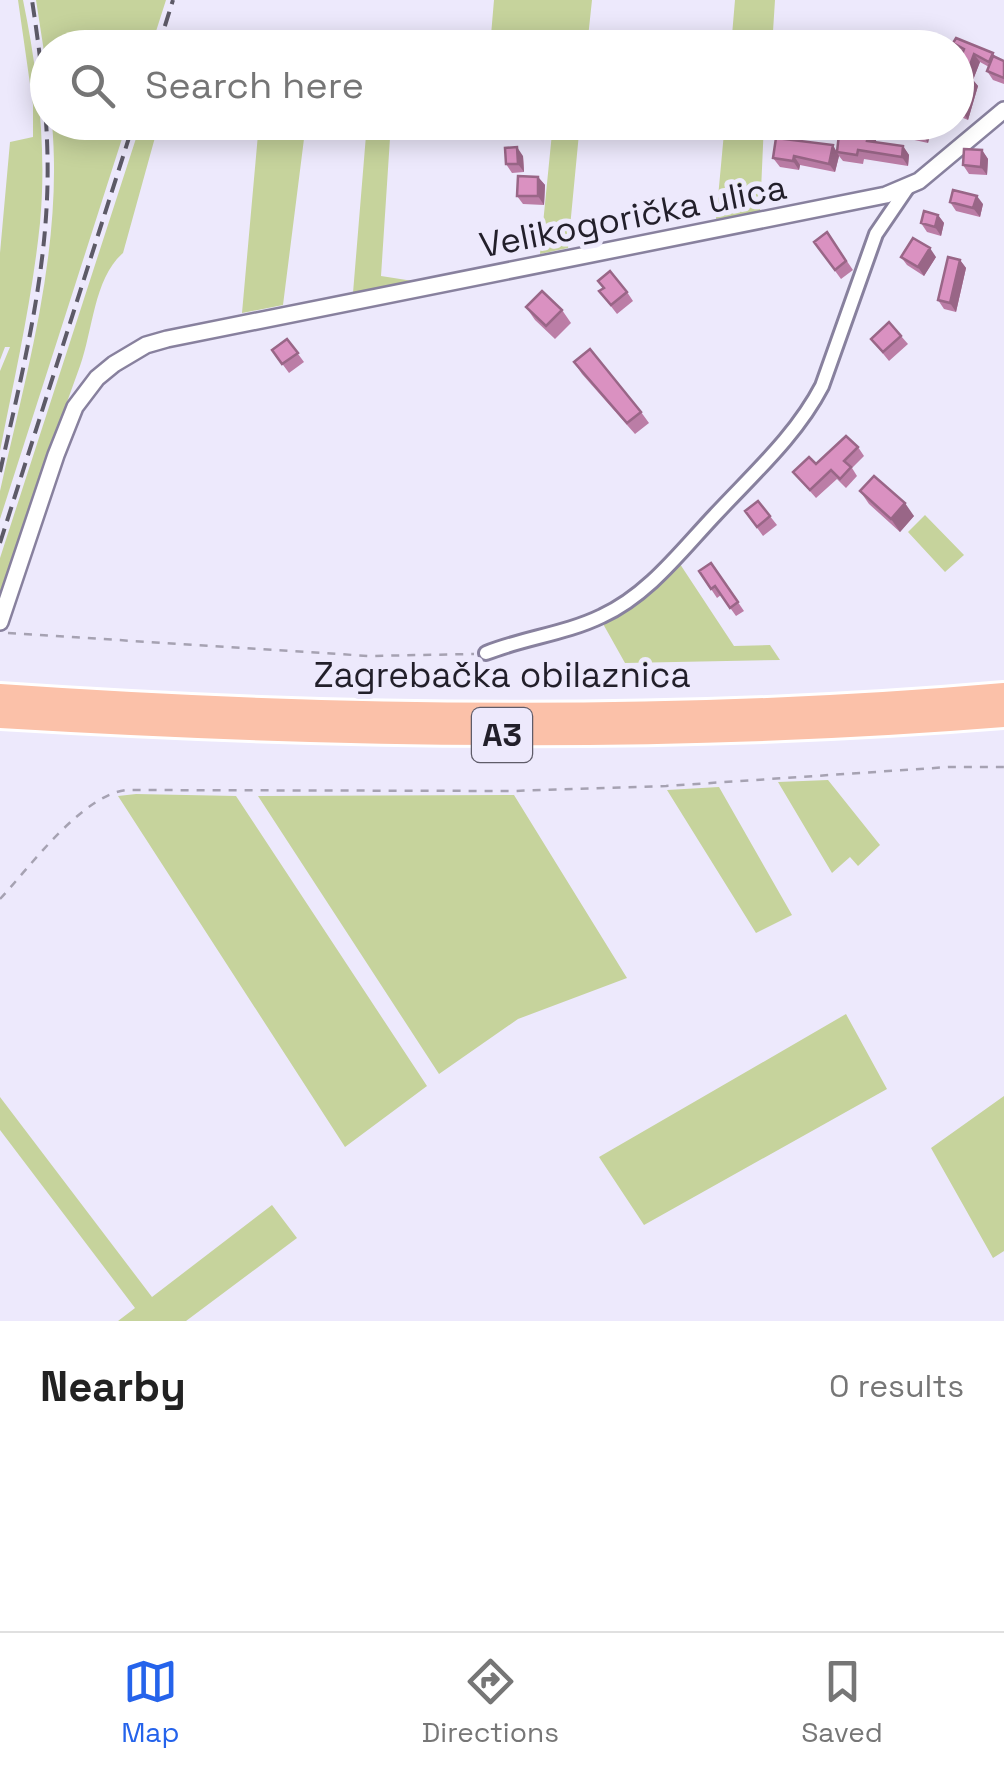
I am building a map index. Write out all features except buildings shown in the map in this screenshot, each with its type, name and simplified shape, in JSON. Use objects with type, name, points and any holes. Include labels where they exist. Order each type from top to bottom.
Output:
[{"type":"highway","name":"Zagrebačka obilaznica","points":[[1,703],[535,714],[767,708],[1004,694]]},
{"type":"highway","name":"Zagrebačka obilaznica","points":[[1,703],[297,732],[518,735],[752,730],[1004,716]]},
{"type":"street","name":"Velikogorička ulica","points":[[974,134],[1004,110]]},
{"type":"street","name":"Velikogorička ulica","points":[[0,622],[56,455],[85,392],[114,364],[146,345],[863,202],[908,187],[967,140]]},
{"type":"street","points":[[486,653],[589,622],[622,605],[648,584],[771,455],[811,407],[822,386],[876,234],[908,187]]},
{"type":"path","points":[[0,632],[369,656],[486,653]]},
{"type":"path","points":[[0,900],[62,830],[108,796],[126,790],[514,791],[666,786],[949,767],[1004,768]]},
{"type":"green space","points":[[18,0],[23,0],[30,38],[30,84]]},
{"type":"green space","points":[[36,0],[166,0],[156,30],[41,30]]},
{"type":"green space","points":[[494,0],[592,0],[589,30],[491,30]]},
{"type":"green space","points":[[735,0],[775,0],[773,30],[732,30]]},
{"type":"green space","points":[[30,138],[42,140],[42,195],[23,337],[0,451],[0,371],[10,347],[5,347],[0,360],[0,253],[10,142]]},
{"type":"green space","points":[[53,140],[122,140],[0,519],[0,491],[48,262]]},
{"type":"green space","points":[[135,140],[154,140],[123,253],[100,290],[80,366],[0,599],[0,558]]},
{"type":"green space","points":[[257,140],[304,140],[283,305],[242,313]]},
{"type":"green space","points":[[366,140],[390,140],[381,276],[413,281],[353,293]]},
{"type":"green space","points":[[551,140],[578,140],[568,248],[540,254]]},
{"type":"green space","points":[[723,140],[763,140],[760,213],[716,219]]},
{"type":"green space","points":[[925,515],[964,555],[945,572],[908,532]]},
{"type":"green space","points":[[678,561],[734,646],[770,645],[780,660],[625,663],[602,622]]},
{"type":"green space","points":[[828,780],[880,845],[858,866],[850,857],[832,873],[778,782]]},
{"type":"green space","points":[[719,787],[792,915],[756,933],[667,790]]},
{"type":"green space","points":[[514,795],[627,978],[518,1019],[439,1074],[258,796]]},
{"type":"green space","points":[[118,796],[236,796],[427,1086],[345,1147]]},
{"type":"green space","points":[[846,1014],[887,1089],[644,1225],[599,1157]]},
{"type":"green space","points":[[1004,1096],[1004,1251],[993,1258],[931,1148]]},
{"type":"green space","points":[[0,1097],[152,1297],[272,1205],[297,1238],[186,1321],[118,1321],[135,1308],[0,1130]]},
{"type":"railway","points":[[32,0],[36,30]]},
{"type":"railway","points":[[164,30],[173,0]]},
{"type":"railway","points":[[0,472],[41,268],[47,140]]},
{"type":"railway","points":[[0,543],[128,140]]}]
